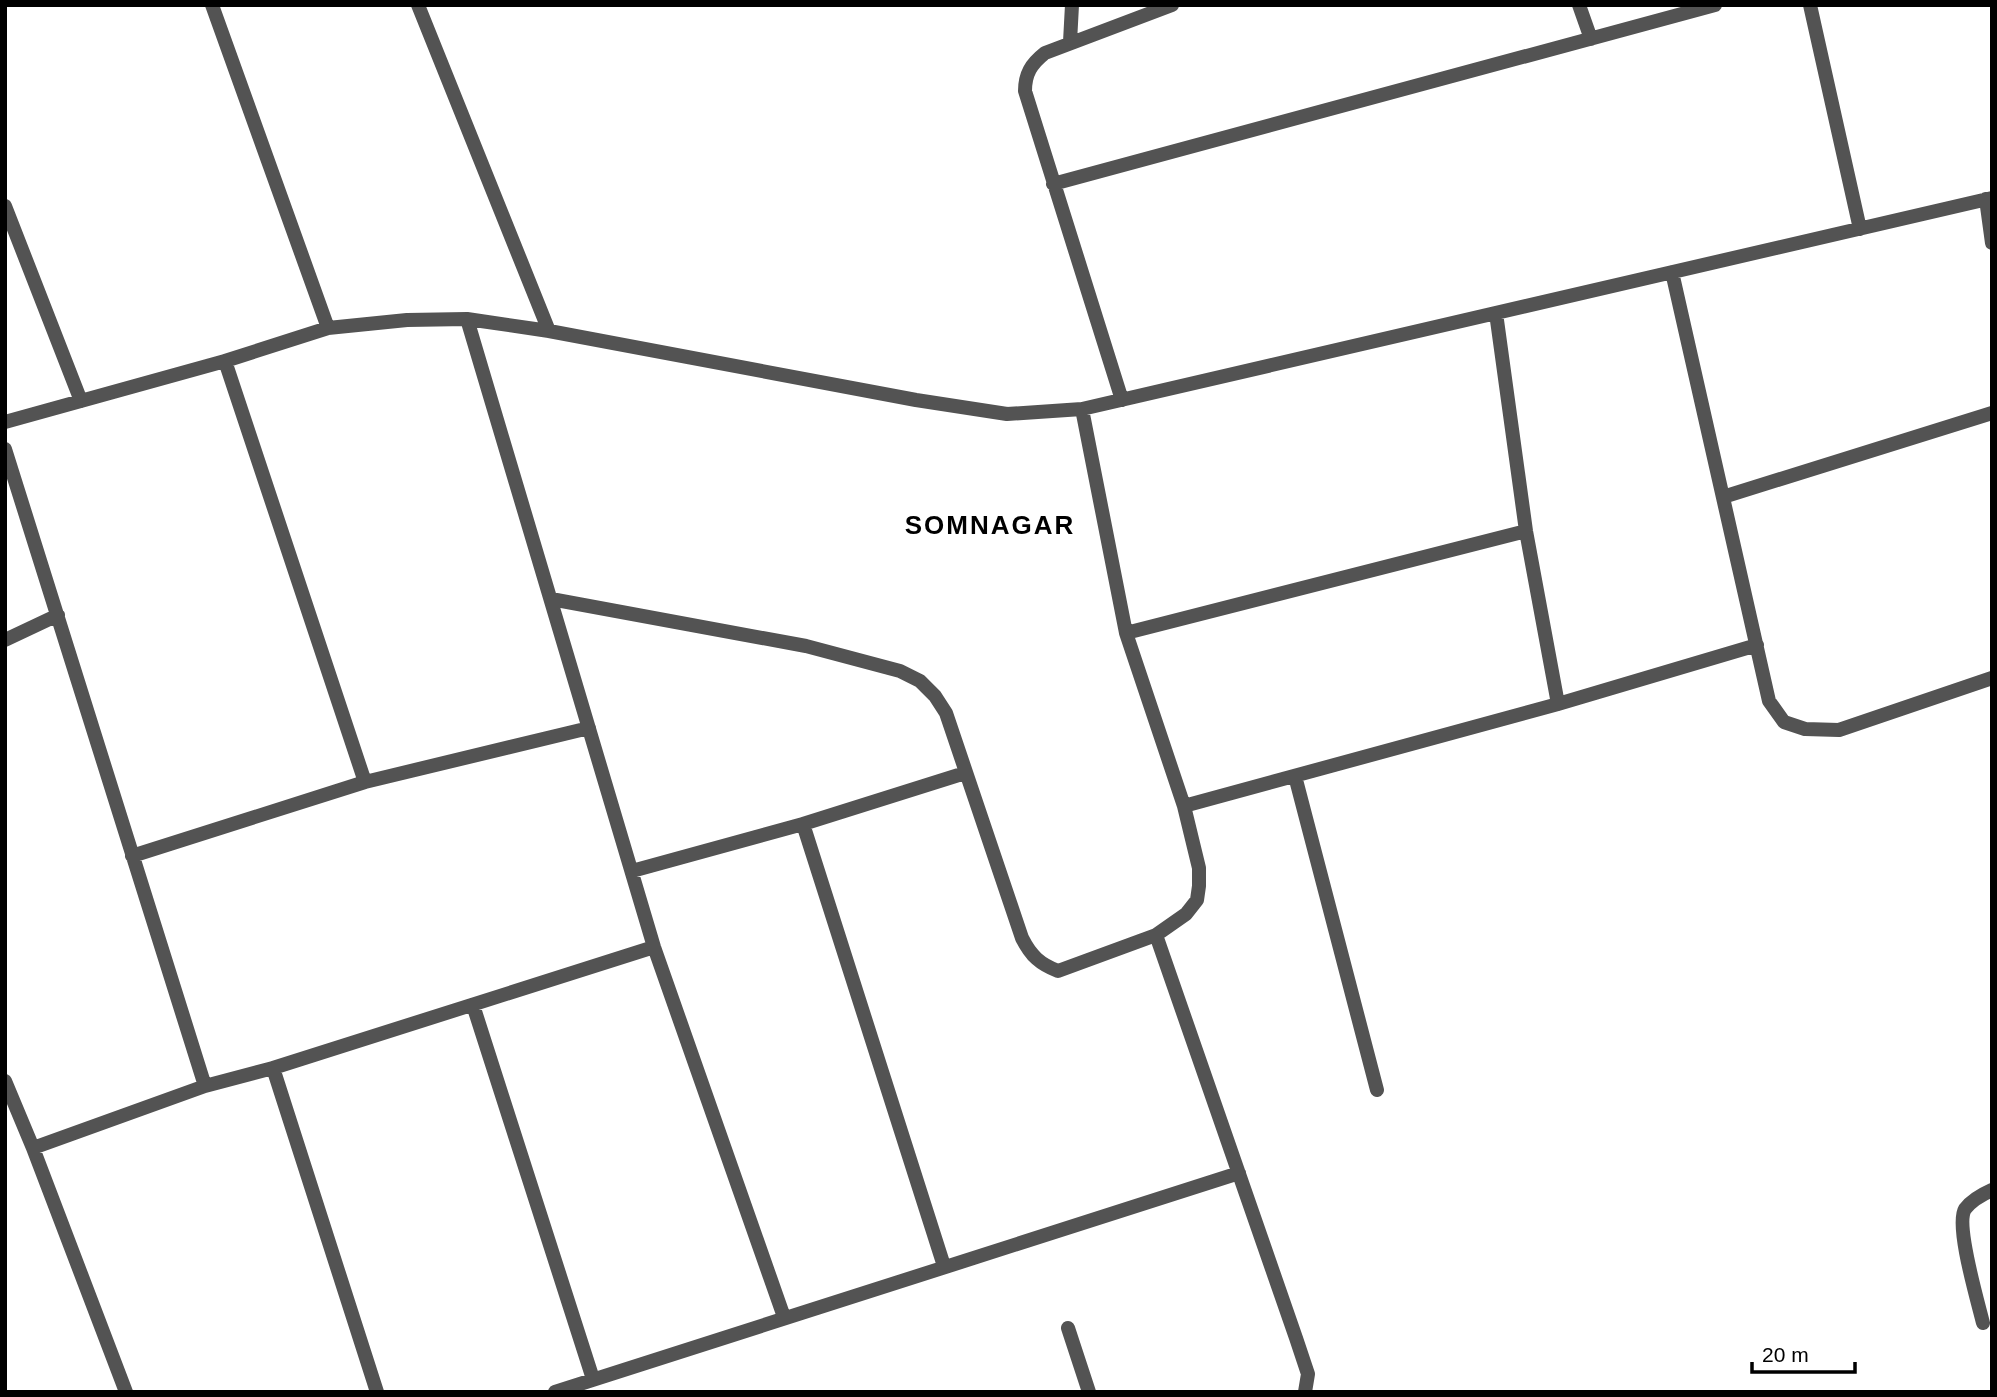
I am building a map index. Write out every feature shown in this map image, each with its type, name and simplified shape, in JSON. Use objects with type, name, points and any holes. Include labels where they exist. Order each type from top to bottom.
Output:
[{"type":"street","points":[[212,5],[328,328]]},
{"type":"street","points":[[418,5],[549,331]]},
{"type":"street","points":[[1070,43],[1072,5]]},
{"type":"street","points":[[1122,400],[1025,92],[1025,80],[1032,64],[1045,53],[1172,5]]},
{"type":"street","points":[[1579,5],[1591,39]]},
{"type":"street","points":[[1053,184],[1715,5]]},
{"type":"street","points":[[1810,5],[1860,229]]},
{"type":"street","points":[[5,422],[225,361],[328,328],[407,320],[467,319],[549,331],[916,400],[1007,414],[1082,409],[1989,199],[1992,243]]},
{"type":"street","points":[[5,206],[81,401]]},
{"type":"street","points":[[1672,272],[1769,701],[1784,722],[1805,729],[1839,730],[1992,678]]},
{"type":"street","points":[[1496,313],[1526,530],[1558,704]]},
{"type":"street","points":[[467,319],[654,947],[783,1317]]},
{"type":"street","points":[[225,361],[365,782]]},
{"type":"street","points":[[551,599],[806,646],[900,671],[920,681],[946,713],[1022,938],[1030,954],[1044,965],[1058,971],[1156,936],[1186,914],[1197,901],[1199,868],[1184,806],[1126,632],[1082,409]]},
{"type":"street","points":[[1723,497],[1992,413]]},
{"type":"street","points":[[5,449],[205,1086]]},
{"type":"street","points":[[1126,632],[1526,530]]},
{"type":"street","points":[[5,640],[58,615]]},
{"type":"street","points":[[1184,806],[1558,704],[1757,645]]},
{"type":"street","points":[[132,856],[365,782],[589,729]]},
{"type":"street","points":[[632,871],[803,824],[965,774]]},
{"type":"street","points":[[1295,776],[1377,1090]]},
{"type":"street","points":[[803,824],[944,1266]]},
{"type":"street","points":[[1156,936],[1308,1374],[1305,1392]]},
{"type":"street","points":[[33,1148],[205,1086],[273,1068],[654,947]]},
{"type":"street","points":[[472,1004],[593,1379]]},
{"type":"street","points":[[273,1068],[377,1392]]},
{"type":"street","points":[[5,1081],[125,1392]]},
{"type":"street","points":[[555,1392],[1239,1173]]},
{"type":"street","points":[[1983,1323],[1961,1227],[1965,1210],[1982,1194],[1992,1190]]},
{"type":"street","points":[[1068,1328],[1089,1392]]},
{"type":"district","name":"SOMNAGAR","points":[[990,525]]}]
